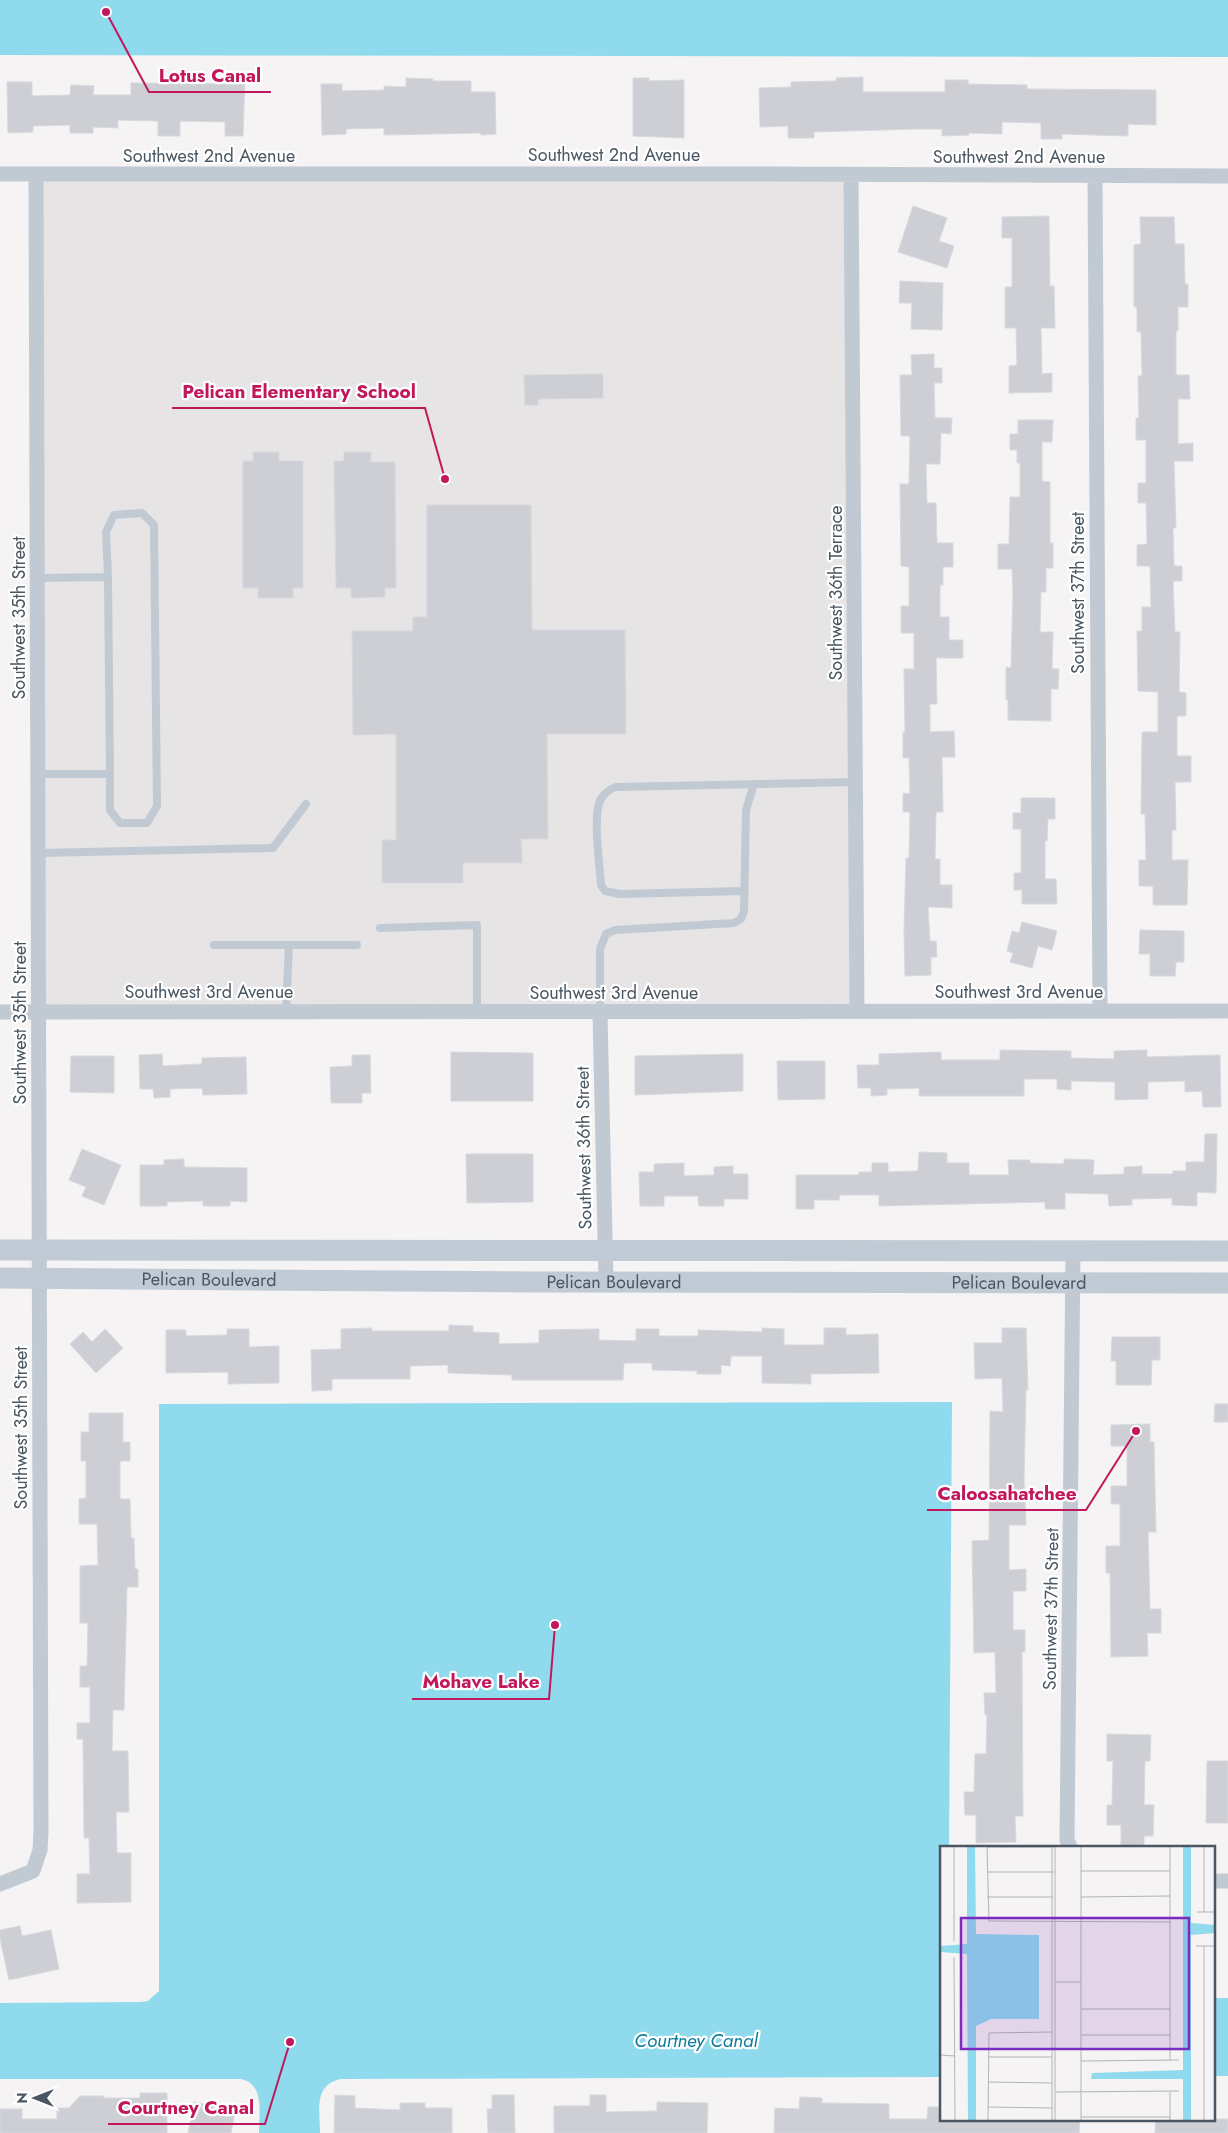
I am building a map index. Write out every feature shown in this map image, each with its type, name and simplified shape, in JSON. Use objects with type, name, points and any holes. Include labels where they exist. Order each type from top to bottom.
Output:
[{"type":"street","name":"Southwest 2nd Avenue","points":[[0,174],[1228,176]]},
{"type":"street","name":"Southwest 35th Street","points":[[0,1884],[33,1871],[40,1850],[41,1831],[36,174]]},
{"type":"street","name":"Southwest 36th Terrace","points":[[851,175],[858,1011]]},
{"type":"street","name":"Southwest 37th Street","points":[[1094,176],[1100,1010]]},
{"type":"street","name":"Southwest 3rd Avenue","points":[[0,1012],[1228,1011]]},
{"type":"street","name":"Southwest 36th Street","points":[[600,1013],[606,1282]]},
{"type":"street","name":"Pelican Boulevard","points":[[0,1250],[1228,1251]]},
{"type":"street","name":"Southwest 37th Street","points":[[1070,1846],[1068,1840],[1068,1740],[1073,1251]]},
{"type":"street","name":"Pelican Boulevard","points":[[0,1278],[606,1282],[1228,1282]]},
{"type":"lane","points":[[142,513],[154,525],[157,806],[147,823],[120,823],[110,810],[110,774],[106,532],[114,515],[142,513]]},
{"type":"lane","points":[[38,578],[108,577]]},
{"type":"lane","points":[[39,774],[110,774]]},
{"type":"lane","points":[[744,892],[620,894],[605,891],[601,884],[597,816],[600,800],[608,790],[616,787],[856,782]]},
{"type":"lane","points":[[600,1013],[600,949],[606,934],[616,930],[734,923],[741,919],[744,911],[746,810],[754,784]]},
{"type":"lane","points":[[39,854],[273,848],[306,804]]},
{"type":"lane","points":[[380,928],[477,924],[476,1012]]},
{"type":"lane","points":[[214,944],[357,944]]},
{"type":"lane","points":[[286,1011],[289,944]]},
{"type":"shaded area","points":[[36,174],[851,175],[857,1011],[38,1013]]},
{"type":"water","points":[[0,0],[1228,0],[1228,57],[0,55]]},
{"type":"water","points":[[952,1402],[949,1846],[940,1846],[940,2077],[341,2079],[332,2082],[322,2093],[319,2107],[320,2133],[259,2133],[260,2109],[257,2093],[249,2082],[241,2079],[0,2079],[0,2003],[141,2002],[148,2001],[159,1991],[159,1404]]},
{"type":"water","points":[[1216,1998],[1228,1998],[1228,2076],[1216,2076]]},
{"type":"building","points":[[229,77],[245,77],[243,136],[225,136],[225,122],[180,121],[180,136],[158,136],[158,121],[118,120],[118,128],[93,127],[93,133],[70,133],[70,125],[33,126],[33,132],[8,133],[7,82],[32,82],[32,96],[70,95],[71,85],[94,86],[93,95],[131,95],[131,83],[229,84]]},
{"type":"building","points":[[863,77],[863,92],[945,92],[945,80],[968,80],[968,84],[1027,85],[1027,89],[1156,90],[1156,125],[1128,124],[1128,136],[1062,134],[1062,139],[1041,139],[1041,123],[1002,122],[1002,134],[969,133],[969,135],[942,136],[942,129],[916,129],[814,132],[814,138],[788,138],[788,126],[760,127],[759,88],[791,87],[791,82],[836,81],[836,78]]},
{"type":"building","points":[[406,78],[433,79],[433,81],[471,81],[471,92],[495,92],[496,134],[384,135],[384,128],[346,129],[346,134],[322,135],[321,84],[342,84],[342,91],[384,90],[384,86],[406,87]]},
{"type":"building","points":[[633,78],[649,78],[649,81],[684,80],[684,138],[633,136]]},
{"type":"building","points":[[913,206],[947,218],[939,241],[954,246],[947,268],[898,252]]},
{"type":"building","points":[[1049,216],[1050,286],[1054,286],[1055,328],[1041,328],[1042,374],[1052,373],[1052,392],[1009,393],[1009,366],[1017,365],[1016,328],[1005,328],[1005,287],[1012,287],[1012,238],[1002,238],[1002,217]]},
{"type":"building","points":[[1140,217],[1174,217],[1175,244],[1184,244],[1185,284],[1188,284],[1188,307],[1178,307],[1176,375],[1189,375],[1190,399],[1178,399],[1178,444],[1193,443],[1193,461],[1174,461],[1176,528],[1173,528],[1174,566],[1182,566],[1182,581],[1173,581],[1175,632],[1180,632],[1179,692],[1186,693],[1186,716],[1177,716],[1177,756],[1191,756],[1191,782],[1175,782],[1176,830],[1172,830],[1172,860],[1188,860],[1187,905],[1153,905],[1153,886],[1139,886],[1139,860],[1146,860],[1145,814],[1141,814],[1142,732],[1158,732],[1158,692],[1138,691],[1137,631],[1142,631],[1142,607],[1151,607],[1150,566],[1137,566],[1137,545],[1147,544],[1146,503],[1138,503],[1138,483],[1146,483],[1146,440],[1136,440],[1136,418],[1139,418],[1138,376],[1142,376],[1141,332],[1137,332],[1137,307],[1134,307],[1134,245],[1141,244]]},
{"type":"building","points":[[900,281],[943,283],[942,330],[911,329],[912,303],[899,303]]},
{"type":"building","points":[[934,354],[934,368],[942,368],[942,383],[934,383],[935,418],[952,418],[951,434],[941,433],[940,464],[926,464],[927,503],[936,503],[937,543],[953,543],[953,567],[943,567],[943,585],[940,585],[940,617],[949,617],[949,640],[963,640],[963,658],[936,658],[937,704],[930,704],[930,732],[954,731],[955,757],[942,757],[943,812],[936,812],[935,859],[940,859],[940,885],[952,885],[952,908],[928,907],[930,941],[936,941],[937,957],[931,957],[931,975],[905,976],[906,858],[909,858],[910,812],[903,812],[903,793],[910,794],[909,758],[903,758],[903,732],[905,732],[904,669],[914,669],[914,633],[901,633],[901,606],[909,606],[909,567],[901,566],[900,484],[909,484],[910,436],[901,436],[900,375],[912,375],[911,355]]},
{"type":"building","points":[[603,374],[603,398],[538,399],[538,405],[525,405],[524,375]]},
{"type":"building","points":[[1018,420],[1053,420],[1052,442],[1042,442],[1042,481],[1050,482],[1050,543],[1053,543],[1053,568],[1046,568],[1046,592],[1041,592],[1040,632],[1053,632],[1052,669],[1059,669],[1058,689],[1051,689],[1051,721],[1008,720],[1006,667],[1011,668],[1012,569],[998,569],[998,544],[1009,544],[1010,497],[1020,497],[1020,463],[1017,463],[1017,450],[1010,450],[1010,434],[1018,434]]},
{"type":"building","points":[[253,452],[279,452],[279,461],[303,461],[303,588],[293,588],[293,598],[258,598],[258,588],[243,588],[243,461],[253,461]]},
{"type":"building","points":[[344,452],[371,452],[371,462],[395,462],[396,588],[385,588],[385,597],[351,598],[351,588],[336,588],[334,461],[344,461]]},
{"type":"building","points":[[427,505],[531,505],[532,630],[625,630],[626,734],[547,734],[548,839],[521,839],[522,863],[463,863],[463,883],[382,883],[382,840],[396,840],[396,734],[353,735],[352,631],[413,631],[413,617],[427,617]]},
{"type":"building","points":[[1021,798],[1055,798],[1055,819],[1048,819],[1047,841],[1045,841],[1045,879],[1056,879],[1057,904],[1022,904],[1022,890],[1014,890],[1014,873],[1021,873],[1021,829],[1013,829],[1013,813],[1021,813]]},
{"type":"building","points":[[1022,922],[1057,931],[1052,950],[1038,946],[1032,968],[1010,962],[1013,953],[1007,951],[1012,931],[1019,933]]},
{"type":"building","points":[[1140,930],[1184,931],[1184,962],[1176,962],[1175,976],[1150,976],[1150,954],[1139,954]]},
{"type":"building","points":[[1000,1050],[1071,1051],[1071,1058],[1114,1059],[1114,1051],[1147,1050],[1147,1057],[1220,1055],[1221,1107],[1203,1107],[1202,1091],[1185,1092],[1185,1081],[1148,1082],[1148,1099],[1115,1100],[1115,1082],[1071,1081],[1071,1090],[1057,1089],[1057,1079],[1024,1079],[1024,1096],[919,1096],[919,1088],[887,1089],[887,1095],[871,1096],[871,1088],[858,1088],[857,1065],[879,1065],[879,1054],[941,1052],[941,1060],[1000,1060]]},
{"type":"building","points":[[451,1052],[533,1053],[533,1101],[451,1101]]},
{"type":"building","points":[[162,1054],[163,1066],[202,1064],[202,1058],[246,1057],[247,1094],[203,1095],[202,1088],[170,1089],[170,1097],[154,1098],[153,1089],[140,1089],[139,1055]]},
{"type":"building","points":[[743,1054],[743,1091],[635,1095],[635,1056]]},
{"type":"building","points":[[352,1055],[370,1055],[371,1093],[362,1093],[362,1103],[331,1103],[330,1067],[352,1066]]},
{"type":"building","points":[[71,1056],[114,1056],[114,1093],[70,1092]]},
{"type":"building","points":[[777,1061],[825,1061],[825,1099],[778,1100]]},
{"type":"building","points":[[1205,1134],[1217,1134],[1216,1193],[1197,1192],[1197,1206],[1172,1205],[1172,1198],[1132,1199],[1132,1205],[1109,1206],[1108,1194],[1065,1193],[1065,1209],[1045,1209],[1045,1202],[879,1206],[879,1195],[840,1195],[839,1200],[814,1200],[814,1209],[796,1209],[796,1175],[859,1175],[859,1172],[872,1172],[872,1163],[888,1163],[888,1172],[918,1171],[919,1152],[947,1153],[947,1163],[969,1163],[969,1175],[1009,1175],[1008,1160],[1030,1160],[1030,1163],[1064,1164],[1064,1159],[1094,1160],[1093,1175],[1124,1174],[1124,1167],[1142,1166],[1142,1174],[1173,1174],[1173,1171],[1186,1171],[1186,1162],[1204,1162]]},
{"type":"building","points":[[82,1149],[121,1165],[104,1205],[82,1196],[86,1187],[69,1180]]},
{"type":"building","points":[[466,1154],[533,1154],[533,1202],[467,1203]]},
{"type":"building","points":[[184,1159],[184,1167],[247,1168],[247,1202],[230,1201],[230,1206],[203,1206],[203,1201],[167,1202],[167,1206],[140,1206],[140,1165],[164,1165],[164,1160]]},
{"type":"building","points":[[684,1163],[684,1176],[714,1175],[714,1167],[733,1166],[733,1174],[748,1174],[748,1199],[724,1199],[724,1206],[699,1206],[698,1196],[664,1196],[664,1206],[640,1206],[639,1172],[654,1172],[654,1164]]},
{"type":"building","points":[[449,1325],[473,1326],[473,1332],[499,1333],[499,1344],[539,1343],[539,1330],[599,1329],[599,1340],[636,1341],[636,1329],[659,1329],[659,1336],[698,1336],[698,1330],[762,1332],[762,1328],[784,1329],[784,1345],[824,1345],[824,1328],[846,1328],[846,1335],[878,1334],[879,1373],[811,1374],[811,1384],[762,1383],[762,1356],[731,1356],[730,1366],[721,1365],[721,1374],[697,1374],[697,1371],[652,1370],[652,1363],[624,1363],[623,1380],[512,1380],[512,1375],[448,1373],[448,1365],[410,1366],[410,1379],[332,1379],[332,1390],[312,1391],[311,1350],[341,1349],[341,1329],[372,1328],[372,1331],[449,1331]]},
{"type":"building","points":[[1002,1328],[1026,1328],[1028,1390],[1026,1390],[1024,1480],[1026,1525],[1009,1525],[1009,1570],[1026,1569],[1026,1591],[1013,1591],[1013,1630],[1025,1630],[1025,1652],[1022,1652],[1023,1816],[1015,1816],[1016,1842],[976,1843],[976,1815],[965,1815],[964,1792],[974,1792],[975,1754],[986,1754],[987,1715],[985,1715],[984,1693],[996,1693],[995,1652],[974,1653],[972,1541],[989,1540],[990,1411],[1003,1412],[1002,1378],[975,1379],[974,1343],[1002,1343]]},
{"type":"building","points":[[105,1329],[123,1348],[96,1373],[70,1344],[83,1332],[92,1342]]},
{"type":"building","points":[[227,1329],[249,1329],[249,1347],[279,1346],[279,1383],[228,1384],[228,1372],[166,1373],[166,1330],[186,1330],[186,1336],[227,1335]]},
{"type":"building","points":[[1112,1337],[1160,1337],[1160,1360],[1152,1360],[1151,1385],[1116,1385],[1116,1361],[1111,1361]]},
{"type":"building","points":[[1215,1404],[1228,1404],[1228,1422],[1214,1422]]},
{"type":"building","points":[[89,1413],[123,1413],[123,1442],[130,1442],[130,1461],[120,1461],[120,1499],[130,1499],[131,1538],[134,1538],[135,1569],[138,1569],[138,1587],[127,1587],[124,1710],[113,1710],[112,1751],[128,1751],[129,1812],[116,1812],[117,1853],[131,1853],[131,1902],[77,1903],[77,1874],[90,1874],[89,1838],[84,1838],[83,1739],[77,1739],[77,1723],[90,1723],[90,1687],[80,1687],[80,1666],[87,1666],[88,1623],[80,1623],[80,1566],[98,1565],[97,1524],[79,1524],[79,1499],[86,1498],[86,1461],[81,1461],[81,1432],[89,1432]]},
{"type":"building","points":[[1150,1424],[1150,1442],[1154,1442],[1156,1532],[1148,1532],[1150,1609],[1161,1609],[1161,1633],[1147,1633],[1148,1656],[1111,1657],[1110,1573],[1106,1573],[1106,1546],[1120,1546],[1120,1504],[1111,1504],[1111,1486],[1127,1486],[1127,1446],[1111,1446],[1111,1425]]},
{"type":"building","points":[[1107,1734],[1151,1735],[1150,1761],[1145,1761],[1144,1805],[1154,1805],[1153,1836],[1144,1836],[1144,1846],[1121,1846],[1121,1825],[1107,1825],[1107,1805],[1112,1805],[1113,1761],[1107,1761]]},
{"type":"building","points":[[1207,1761],[1228,1761],[1228,1823],[1206,1823]]},
{"type":"building","points":[[20,1926],[22,1936],[51,1930],[59,1969],[9,1980],[0,1939],[0,1930]]},
{"type":"building","points":[[140,2093],[167,2093],[167,2133],[0,2133],[0,2109],[22,2109],[22,2119],[57,2119],[57,2108],[69,2108],[80,2096],[140,2098]]},
{"type":"building","points":[[335,2095],[355,2096],[355,2108],[400,2110],[400,2103],[425,2103],[425,2108],[452,2108],[452,2133],[334,2133]]},
{"type":"building","points":[[492,2095],[514,2095],[515,2133],[488,2133],[487,2109],[492,2109]]},
{"type":"building","points":[[590,2095],[606,2095],[606,2112],[657,2111],[657,2102],[708,2103],[707,2133],[554,2133],[554,2106],[590,2106]]},
{"type":"building","points":[[800,2097],[822,2098],[822,2103],[889,2104],[889,2119],[927,2119],[928,2107],[940,2107],[940,2120],[1080,2120],[1079,2133],[774,2133],[775,2108],[799,2109]]},
{"type":"building","points":[[194,2102],[211,2105],[211,2102],[236,2106],[231,2133],[188,2133]]},
{"type":"building","points":[[1228,2119],[1228,2133],[1155,2133],[1156,2120]]},
{"type":"place","name":"Lotus Canal","points":[[106,12]]},
{"type":"place","name":"Pelican Elementary School","points":[[445,479]]},
{"type":"place","name":"Caloosahatchee","points":[[1136,1431]]},
{"type":"place","name":"Mohave Lake","points":[[555,1625]]},
{"type":"place","name":"Courtney Canal","points":[[290,2042]]}]
